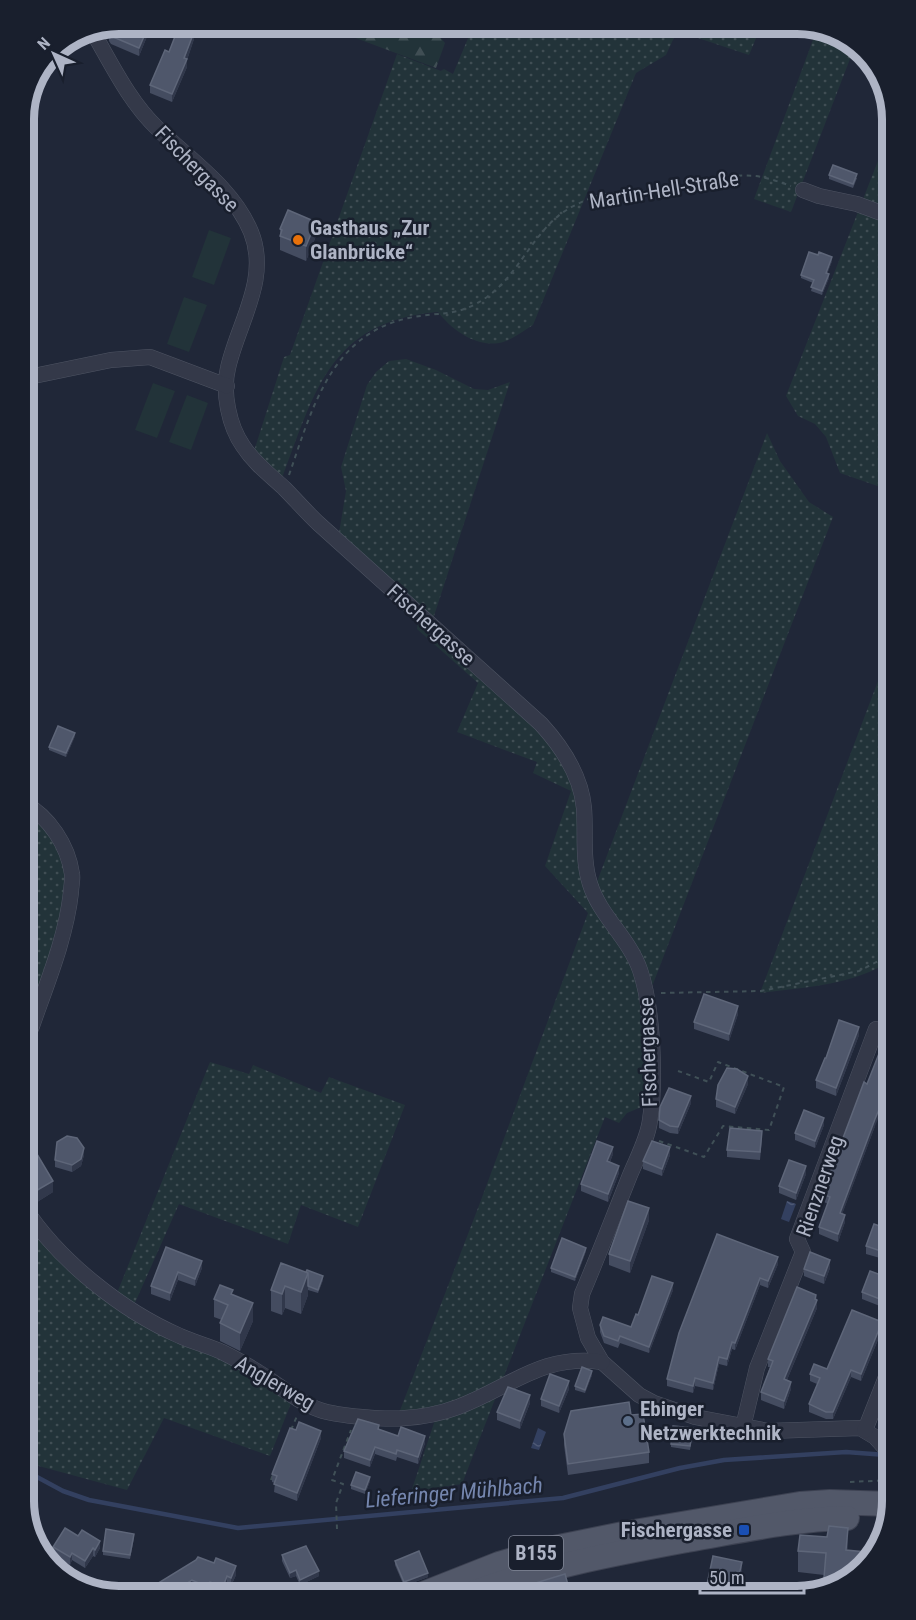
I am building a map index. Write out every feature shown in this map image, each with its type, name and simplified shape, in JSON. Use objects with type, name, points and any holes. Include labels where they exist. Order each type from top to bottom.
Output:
[{"type":"main road","name":"B155","points":[[445,1585],[499,1564],[549,1549],[599,1538],[800,1504],[830,1502],[882,1504]]},
{"type":"main road","name":"B155","points":[[496,1586],[543,1570],[790,1522],[825,1519],[880,1519]]},
{"type":"street","name":"Fischergasse","points":[[96,38],[127,91],[156,128],[198,163],[242,214],[252,234],[257,253],[256,281],[227,369],[231,422],[242,446],[306,512],[541,724],[555,739],[580,787],[584,807],[584,857],[591,887],[611,921],[628,943],[641,972],[651,1028],[653,1084],[650,1122],[582,1293],[580,1308],[588,1338],[602,1362],[639,1395],[666,1409],[694,1417],[768,1431],[856,1427],[880,1444]]},
{"type":"street","points":[[803,190],[857,204],[882,213]]},
{"type":"street","points":[[35,376],[111,360],[150,357],[227,386]]},
{"type":"street","points":[[34,810],[41,814],[56,833],[66,852],[72,875],[69,915],[34,1019]]},
{"type":"street","name":"Rienznerweg","points":[[743,1427],[757,1368],[803,1252],[797,1239],[876,1029],[882,1032]]},
{"type":"street","name":"Anglerweg","points":[[34,1221],[55,1247],[97,1285],[179,1336],[220,1351],[320,1410],[376,1418],[405,1418],[436,1413],[474,1400],[550,1364],[582,1359],[602,1362]]},
{"type":"path","name":"Martin-Hell-Straße","points":[[284,489],[321,389],[346,352],[362,339],[394,322],[458,312],[482,300],[507,278],[543,232],[560,215],[577,204],[597,196],[665,189],[730,177],[756,176],[803,190]]},
{"type":"path","points":[[646,994],[761,991],[859,971],[882,959]]},
{"type":"path","points":[[645,1136],[704,1157],[723,1126],[769,1130],[784,1087],[718,1062],[709,1082],[678,1071]]},
{"type":"path","points":[[291,1431],[303,1402]]},
{"type":"path","points":[[337,1529],[336,1503],[343,1484],[332,1480],[356,1415]]},
{"type":"path","points":[[271,1480],[275,1470]]},
{"type":"green space","points":[[346,34],[438,34],[445,43],[436,68]]},
{"type":"green space","points":[[470,35],[675,35],[666,55],[636,73],[533,325],[508,340],[490,344],[464,335],[438,312],[402,318],[373,330],[350,346],[332,366],[317,390],[282,478],[254,451],[284,357],[290,355],[397,54],[453,74]]},
{"type":"green space","points":[[689,35],[757,35],[749,55]]},
{"type":"green space","points":[[814,36],[834,43],[852,55],[791,212],[754,199]]},
{"type":"green space","points":[[882,151],[882,488],[840,473],[826,437],[815,424],[798,416],[786,396]]},
{"type":"green space","points":[[209,230],[231,238],[214,285],[192,277]]},
{"type":"green space","points":[[184,297],[207,305],[189,352],[167,344]]},
{"type":"green space","points":[[406,359],[436,370],[474,389],[488,390],[510,382],[433,619],[339,533],[346,491],[341,467],[367,385],[376,372],[389,361]]},
{"type":"green space","points":[[153,383],[175,391],[157,438],[135,430]]},
{"type":"green space","points":[[187,395],[208,403],[191,450],[169,442]]},
{"type":"green space","points":[[767,433],[780,461],[809,502],[833,517],[653,984],[642,992],[648,1024],[644,1106],[627,1113],[619,1123],[605,1117],[462,1484],[411,1492],[436,1417],[399,1413],[588,913],[545,866],[571,791],[533,773],[537,762],[457,732],[478,683],[417,629],[418,620],[545,735],[570,775],[595,887]]},
{"type":"green space","points":[[882,670],[882,966],[861,975],[828,984],[760,993]]},
{"type":"green space","points":[[34,815],[46,825],[69,875],[67,899],[34,1004]]},
{"type":"green space","points":[[210,1062],[249,1074],[253,1065],[321,1093],[329,1077],[405,1105],[358,1227],[301,1205],[288,1244],[179,1204],[134,1305],[292,1401],[270,1456],[164,1418],[127,1490],[34,1465],[34,1228],[113,1303]]},
{"type":"water","points":[[787,1201],[796,1204],[789,1222],[781,1219]]},
{"type":"water","points":[[538,1428],[546,1432],[539,1450],[531,1448]]},
{"type":"building","points":[[119,34],[145,34],[139,48],[111,36]]},
{"type":"building","points":[[176,34],[193,34],[184,58],[187,59],[172,94],[150,85],[165,50],[169,52]]},
{"type":"building","points":[[833,165],[857,174],[853,184],[829,175]]},
{"type":"building","points":[[288,210],[316,222],[306,246],[280,236],[282,230],[280,229]]},
{"type":"building","points":[[809,252],[818,255],[819,252],[832,257],[826,273],[829,274],[822,291],[811,287],[814,280],[801,275]]},
{"type":"building","points":[[58,726],[75,733],[66,753],[49,747]]},
{"type":"building","points":[[704,994],[738,1006],[729,1034],[694,1022]]},
{"type":"building","points":[[839,1020],[859,1027],[836,1088],[816,1080]]},
{"type":"building","points":[[882,1046],[882,1103],[840,1213],[845,1215],[838,1234],[819,1227],[830,1197],[822,1194],[864,1082],[867,1084]]},
{"type":"building","points":[[727,1068],[737,1069],[748,1076],[735,1107],[716,1099],[718,1085]]},
{"type":"building","points":[[669,1088],[691,1096],[678,1127],[670,1126],[659,1120],[660,1107]]},
{"type":"building","points":[[804,1110],[824,1118],[815,1141],[795,1133]]},
{"type":"building","points":[[730,1128],[762,1131],[760,1152],[727,1150]]},
{"type":"building","points":[[67,1136],[77,1138],[84,1148],[81,1159],[72,1165],[55,1160],[57,1142]]},
{"type":"building","points":[[597,1141],[613,1147],[607,1161],[619,1166],[608,1194],[581,1184]]},
{"type":"building","points":[[652,1141],[670,1147],[662,1169],[643,1161]]},
{"type":"building","points":[[34,1150],[53,1181],[34,1192]]},
{"type":"building","points":[[789,1160],[806,1166],[796,1193],[779,1186]]},
{"type":"building","points":[[628,1201],[649,1208],[630,1261],[609,1254]]},
{"type":"building","points":[[874,1224],[882,1227],[882,1251],[866,1246]]},
{"type":"building","points":[[717,1234],[778,1257],[768,1281],[760,1278],[727,1359],[719,1357],[713,1383],[695,1378],[693,1386],[667,1379],[679,1333]]},
{"type":"building","points":[[562,1238],[586,1248],[575,1277],[551,1268]]},
{"type":"building","points":[[166,1247],[202,1261],[195,1279],[178,1272],[170,1293],[151,1286]]},
{"type":"building","points":[[810,1252],[830,1260],[824,1276],[804,1269]]},
{"type":"building","points":[[281,1263],[308,1273],[301,1292],[285,1286],[282,1294],[271,1290]]},
{"type":"building","points":[[307,1270],[323,1276],[318,1290],[308,1286]]},
{"type":"building","points":[[870,1271],[882,1275],[882,1300],[862,1292]]},
{"type":"building","points":[[652,1276],[673,1283],[649,1347],[620,1336],[618,1341],[604,1336],[600,1325],[603,1317],[631,1327],[636,1314],[638,1315]]},
{"type":"building","points":[[220,1285],[233,1290],[231,1294],[253,1303],[240,1333],[220,1323],[228,1305],[214,1299]]},
{"type":"building","points":[[797,1287],[816,1295],[817,1300],[784,1379],[791,1382],[784,1401],[761,1392],[773,1361],[768,1359]]},
{"type":"building","points":[[852,1310],[882,1322],[861,1374],[851,1370],[833,1412],[826,1412],[809,1404],[820,1378],[810,1374],[814,1364],[827,1369]]},
{"type":"building","points":[[582,1367],[592,1371],[585,1390],[575,1386]]},
{"type":"building","points":[[550,1374],[569,1381],[559,1406],[541,1399]]},
{"type":"building","points":[[508,1387],[530,1395],[520,1421],[497,1412]]},
{"type":"building","points":[[629,1402],[631,1415],[643,1414],[649,1452],[568,1464],[564,1434],[571,1411]]},
{"type":"building","points":[[358,1419],[379,1425],[378,1429],[398,1436],[401,1427],[425,1436],[418,1457],[397,1450],[396,1454],[375,1447],[370,1460],[344,1451]]},
{"type":"building","points":[[299,1422],[321,1431],[297,1493],[274,1484],[277,1476],[272,1474],[290,1428],[296,1430]]},
{"type":"building","points":[[673,1426],[693,1428],[690,1446],[671,1444]]},
{"type":"building","points":[[356,1472],[370,1477],[365,1490],[351,1485]]},
{"type":"building","points":[[829,1526],[848,1528],[846,1550],[864,1552],[844,1571],[824,1581],[826,1553],[798,1551],[800,1535],[827,1537]]},
{"type":"building","points":[[65,1528],[78,1536],[82,1530],[100,1541],[85,1561],[72,1553],[70,1557],[53,1547]]},
{"type":"building","points":[[106,1529],[134,1534],[130,1555],[103,1551]]},
{"type":"building","points":[[306,1546],[319,1571],[300,1580],[296,1570],[290,1573],[282,1555]]},
{"type":"building","points":[[419,1551],[428,1573],[404,1582],[395,1561]]},
{"type":"building","points":[[713,1556],[742,1562],[737,1586],[707,1586]]},
{"type":"building","points":[[198,1557],[214,1563],[216,1558],[236,1566],[231,1578],[227,1576],[224,1585],[210,1582],[209,1585],[204,1585],[192,1580],[184,1585],[155,1585]]},
{"type":"building","points":[[565,1574],[568,1586],[529,1586]]},
{"type":"waterway","name":"Lieferinger Mühlbach","points":[[34,1475],[63,1491],[89,1500],[238,1528],[563,1498],[680,1468],[724,1460],[846,1452],[882,1455]]},
{"type":"place","name":"Gasthaus „Zur Glanbrücke“","points":[[298,240]]},
{"type":"place","name":"Ebinger Netzwerktechnik","points":[[628,1421]]},
{"type":"place","name":"Fischergasse","points":[[744,1530]]}]
